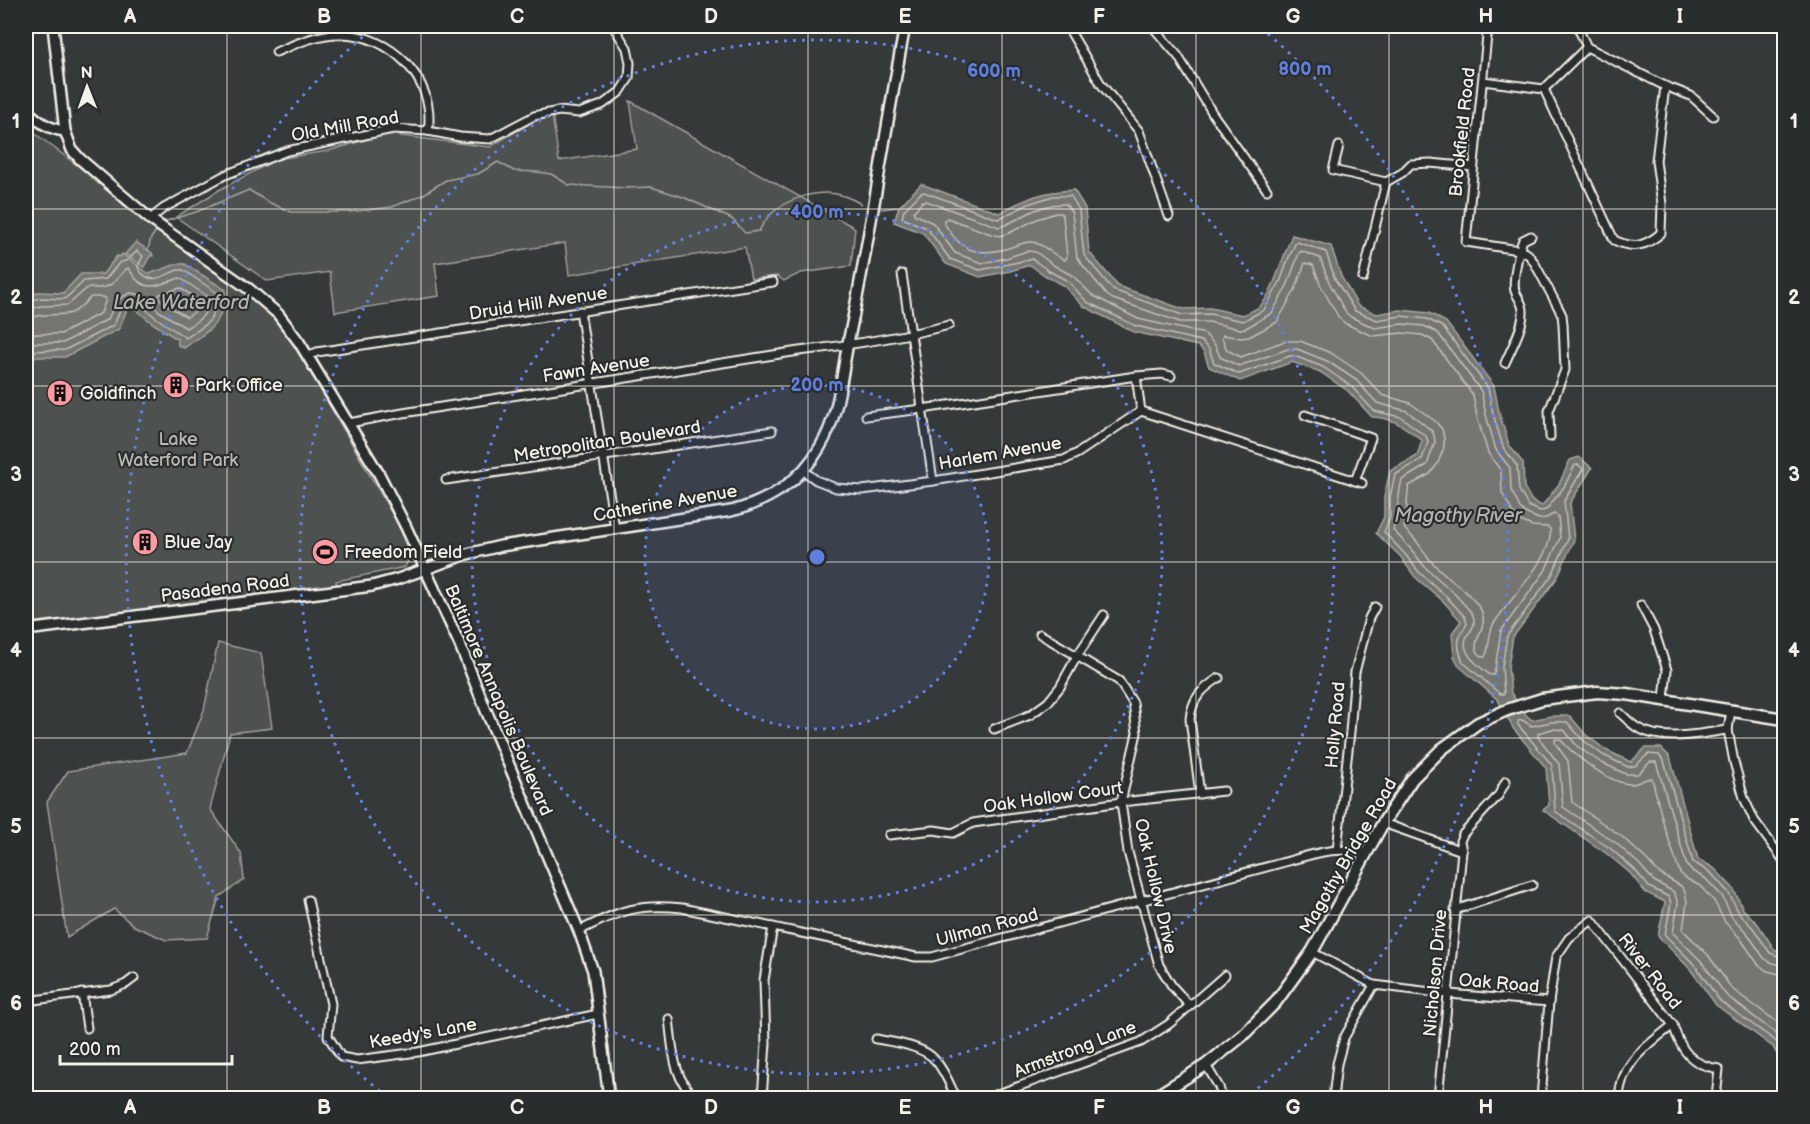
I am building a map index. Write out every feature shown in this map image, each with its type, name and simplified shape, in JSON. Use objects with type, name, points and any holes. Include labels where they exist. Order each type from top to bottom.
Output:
[{"type":"main road","points":[[26,110],[42,124],[54,130],[65,131],[53,26]]},
{"type":"main road","name":"Catherine Avenue","points":[[426,569],[479,551],[741,508],[777,493],[804,471],[821,447],[833,421],[860,289],[905,26]]},
{"type":"main road","name":"Baltimore Annapolis Boulevard","points":[[65,131],[72,150],[80,159],[150,219],[269,305],[286,322],[389,492],[460,645],[579,931],[592,971],[609,1098]]},
{"type":"main road","name":"Pasadena Road","points":[[26,630],[361,588],[386,583],[426,569]]},
{"type":"main road","name":"Magothy Bridge Road","points":[[1153,1098],[1206,1065],[1242,1036],[1275,1003],[1312,952],[1401,794],[1427,762],[1478,723],[1524,704],[1557,696],[1597,692],[1664,699],[1785,719]]},
{"type":"street","name":"Old Mill Road","points":[[150,219],[164,208],[225,175],[287,151],[393,129],[490,139],[534,116],[559,111],[579,113],[603,105],[620,92],[629,78],[630,63],[627,48],[614,26]]},
{"type":"street","points":[[1067,26],[1101,84],[1138,131],[1169,216]]},
{"type":"street","points":[[1152,26],[1178,56],[1213,114],[1267,190]]},
{"type":"street","name":"Brookfield Road","points":[[1488,26],[1466,242],[1519,250]]},
{"type":"street","points":[[1577,26],[1587,47],[1665,86],[1691,96],[1713,116]]},
{"type":"street","points":[[276,52],[332,34],[353,34],[378,42],[399,55],[421,83],[429,115],[428,131]]},
{"type":"street","points":[[1544,89],[1587,47]]},
{"type":"street","points":[[1483,81],[1544,89]]},
{"type":"street","points":[[1544,89],[1614,240],[1627,246],[1642,245],[1653,240],[1661,232],[1662,204],[1656,161],[1665,86]]},
{"type":"street","points":[[1339,146],[1333,170],[1386,182],[1402,173],[1411,164],[1473,167]]},
{"type":"street","points":[[1363,278],[1386,182]]},
{"type":"street","points":[[1505,363],[1520,327],[1523,313],[1515,286],[1519,250],[1523,240],[1531,236]]},
{"type":"street","points":[[1519,250],[1528,254],[1534,262],[1562,315],[1565,370],[1549,411],[1550,437]]},
{"type":"street","points":[[902,274],[933,481]]},
{"type":"street","name":"Druid Hill Avenue","points":[[308,356],[317,352],[773,282]]},
{"type":"street","points":[[580,311],[615,529]]},
{"type":"street","name":"Fawn Avenue","points":[[349,423],[910,335],[949,325]]},
{"type":"street","points":[[866,416],[1136,376],[1162,374],[1170,376]]},
{"type":"street","points":[[1136,376],[1141,411],[1358,482],[1371,438],[1305,415]]},
{"type":"street","name":"Harlem Avenue","points":[[804,471],[816,480],[836,488],[862,489],[933,481],[1064,460],[1141,411]]},
{"type":"street","name":"Metropolitan Boulevard","points":[[446,480],[772,431]]},
{"type":"street","points":[[1641,605],[1654,630],[1667,670],[1664,699]]},
{"type":"street","name":"Holly Road","points":[[1337,850],[1355,672],[1375,607]]},
{"type":"street","points":[[994,729],[1030,715],[1048,702],[1060,687],[1104,615]]},
{"type":"street","name":"Oak Hollow Drive","points":[[1040,634],[1119,681],[1133,703],[1137,733],[1121,802],[1128,852],[1159,965],[1172,986],[1190,1006]]},
{"type":"street","points":[[1200,794],[1190,719],[1191,710],[1196,697],[1203,688],[1219,678]]},
{"type":"street","points":[[1731,710],[1728,730],[1744,798],[1754,820],[1785,861]]},
{"type":"street","points":[[1620,713],[1638,728],[1653,734],[1668,736],[1728,730]]},
{"type":"street","name":"Nicholson Drive","points":[[1438,1098],[1462,851],[1460,841],[1463,834],[1498,796],[1506,781]]},
{"type":"street","name":"Oak Hollow Court","points":[[889,835],[934,830],[953,833],[973,823],[1121,802],[1224,791]]},
{"type":"street","points":[[1383,824],[1462,851]]},
{"type":"street","name":"Ullman Road","points":[[579,931],[631,908],[660,905],[916,957],[932,957],[1281,862],[1337,850],[1358,851],[1367,855]]},
{"type":"street","points":[[1455,910],[1532,885]]},
{"type":"street","name":"Keedy's Lane","points":[[308,900],[331,1004],[328,1036],[341,1057],[357,1060],[418,1052],[598,1014]]},
{"type":"street","name":"River Road","points":[[1549,1002],[1556,957],[1569,938],[1593,920],[1673,1025],[1679,1043],[1689,1058],[1706,1067],[1719,1069],[1716,1098]]},
{"type":"street","points":[[762,1098],[766,1043],[764,980],[772,927]]},
{"type":"street","name":"Oak Road","points":[[1312,952],[1374,985],[1448,994],[1549,1002]]},
{"type":"street","name":"Armstrong Lane","points":[[987,1098],[1141,1042],[1169,1024],[1225,975]]},
{"type":"street","points":[[26,1001],[119,988],[134,978]]},
{"type":"street","points":[[1333,1098],[1337,1064],[1344,1038],[1374,985]]},
{"type":"street","points":[[82,993],[87,1028]]},
{"type":"street","points":[[1541,1098],[1549,1002]]},
{"type":"street","points":[[669,1019],[677,1073],[683,1084],[696,1098]]},
{"type":"street","points":[[1619,1098],[1620,1085],[1631,1062],[1673,1025]]},
{"type":"street","points":[[876,1039],[913,1047],[934,1057],[947,1077],[956,1098]]},
{"type":"street","points":[[1206,1065],[1219,1087],[1222,1098]]},
{"type":"green space","points":[[630,101],[855,228],[851,266],[801,273],[784,281],[777,276],[751,279],[745,247],[569,275],[565,243],[435,263],[439,296],[335,312],[330,272],[267,281],[176,217],[219,190],[277,159],[328,151],[386,134],[490,147],[544,115],[552,114],[559,161],[637,149]]},
{"type":"green space","name":"Lake Waterford Park","points":[[29,129],[82,169],[145,223],[243,290],[272,316],[300,354],[405,536],[403,539],[411,555],[405,567],[336,581],[337,585],[26,625],[26,144]]},
{"type":"green space","points":[[218,643],[261,653],[272,728],[230,733],[210,809],[241,853],[244,880],[219,897],[207,938],[166,940],[134,926],[114,909],[67,937],[47,802],[68,771],[187,753],[204,710]]},
{"type":"water","name":"Magothy River","points":[[921,184],[999,213],[1035,196],[1074,190],[1085,208],[1089,252],[1118,286],[1183,309],[1210,308],[1243,315],[1265,301],[1292,235],[1331,246],[1341,276],[1358,306],[1377,314],[1400,310],[1429,313],[1446,322],[1494,386],[1509,445],[1523,463],[1524,487],[1532,501],[1542,506],[1559,484],[1570,460],[1579,457],[1592,468],[1570,503],[1574,540],[1557,578],[1513,637],[1508,667],[1511,693],[1532,720],[1551,716],[1570,716],[1586,735],[1606,750],[1631,762],[1645,748],[1661,748],[1670,757],[1698,859],[1714,868],[1733,888],[1743,909],[1758,924],[1774,949],[1784,953],[1784,1066],[1773,1047],[1716,1005],[1690,969],[1658,936],[1665,902],[1645,892],[1630,873],[1607,854],[1543,810],[1549,805],[1546,768],[1513,728],[1498,700],[1459,666],[1454,656],[1452,633],[1461,621],[1443,601],[1415,577],[1400,556],[1376,533],[1384,517],[1384,497],[1390,471],[1417,456],[1422,440],[1393,421],[1372,417],[1348,391],[1320,372],[1292,362],[1240,381],[1209,367],[1204,352],[1198,346],[1134,332],[1083,306],[1064,286],[1030,265],[980,277],[946,264],[923,233],[894,222],[899,207]]},
{"type":"water","points":[[136,242],[153,256],[150,256],[144,267],[125,254]]},
{"type":"water","name":"Lake Waterford","points":[[122,254],[149,274],[177,264],[185,264],[226,290],[221,312],[215,324],[184,348],[178,345],[177,339],[132,306],[127,309],[119,329],[65,357],[26,357],[26,297],[38,292],[63,293],[81,274],[103,274],[117,256],[120,257]]},
{"type":"waterway","name":"Magothy River","points":[[163,222],[196,212],[249,190],[268,202],[291,212],[349,212],[392,207],[422,195],[446,180],[478,174],[498,162],[514,171],[551,174],[569,185],[651,187],[683,197],[732,219],[745,233],[759,231],[777,209],[804,196],[835,194],[861,204]]},
{"type":"waterway","name":"Magothy River","points":[[881,209],[899,207]]},
{"type":"waterway","name":"Magothy River","points":[[148,250],[151,238],[157,230]]},
{"type":"place","name":"Park Office","points":[[176,385]]},
{"type":"place","name":"Goldfinch","points":[[60,393]]},
{"type":"place","name":"Blue Jay","points":[[145,542]]},
{"type":"place","name":"Freedom Field","points":[[325,552]]}]
